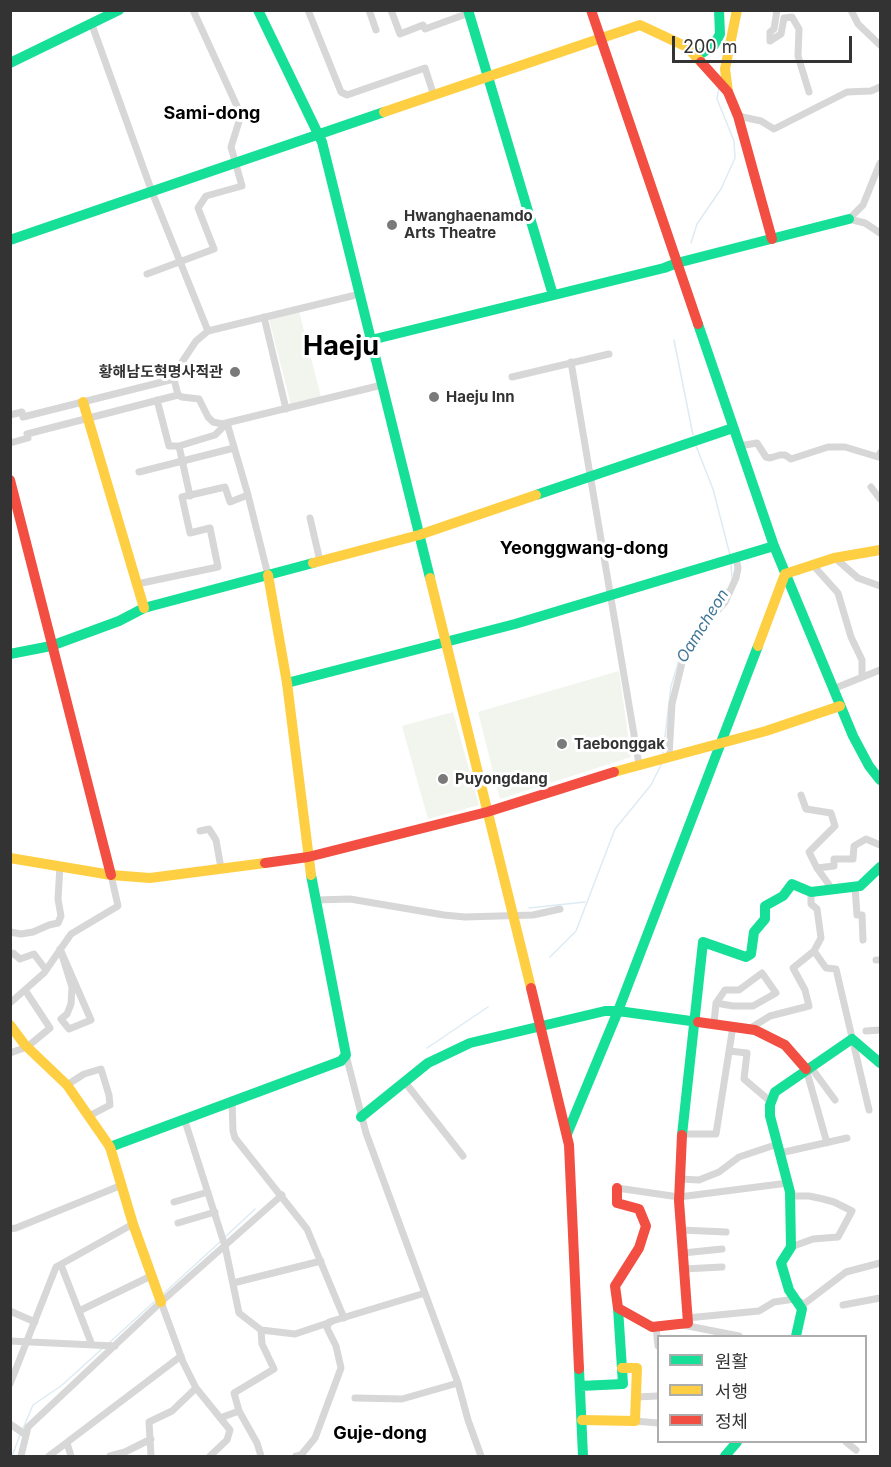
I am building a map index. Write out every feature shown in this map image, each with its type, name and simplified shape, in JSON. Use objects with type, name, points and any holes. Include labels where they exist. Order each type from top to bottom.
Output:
[{"type":"street","points":[[10,63],[119,10]]},
{"type":"street","points":[[147,274],[214,249],[198,208],[206,196],[242,186],[231,147],[241,115],[193,10]]},
{"type":"street","points":[[258,10],[320,135],[567,1134],[583,1456]]},
{"type":"street","points":[[308,10],[341,92],[347,95],[425,68],[434,96]]},
{"type":"street","points":[[369,10],[376,30]]},
{"type":"street","points":[[391,10],[400,34],[423,25],[425,29],[468,12],[553,295]]},
{"type":"street","points":[[591,10],[774,546],[861,753],[880,780]]},
{"type":"street","points":[[696,57],[714,45],[720,34],[719,10]]},
{"type":"street","points":[[726,89],[725,69],[737,10]]},
{"type":"street","points":[[777,10],[774,29],[770,32],[770,41],[782,34],[784,18],[792,17],[799,29],[798,56],[808,92]]},
{"type":"street","points":[[851,10],[858,24],[880,45]]},
{"type":"street","points":[[92,25],[152,192],[208,332]]},
{"type":"street","points":[[10,240],[640,25],[687,47],[726,89],[738,116],[772,239]]},
{"type":"street","points":[[738,116],[761,121],[774,129],[847,92],[871,91],[880,87]]},
{"type":"street","points":[[849,219],[863,205],[880,163]]},
{"type":"street","points":[[371,340],[849,219],[865,223],[880,233]]},
{"type":"street","points":[[360,294],[208,332],[196,341],[176,371],[174,379],[178,395],[182,398],[199,399],[208,417],[217,424],[382,385]]},
{"type":"street","points":[[264,317],[286,409]]},
{"type":"street","points":[[512,377],[609,354]]},
{"type":"street","points":[[571,362],[639,764]]},
{"type":"street","points":[[10,415],[22,412],[23,417],[174,379]]},
{"type":"street","points":[[10,443],[28,438],[27,434],[178,395]]},
{"type":"street","points":[[157,400],[169,446],[179,446],[215,435],[227,423]]},
{"type":"street","points":[[83,402],[144,608]]},
{"type":"street","points":[[227,423],[268,575],[287,683],[308,857],[346,1056],[361,1117],[381,1178],[458,1383],[481,1456]]},
{"type":"street","points":[[10,654],[51,646],[119,621],[144,608],[419,535],[733,428]]},
{"type":"street","points":[[739,446],[757,443],[766,457],[770,458],[780,454],[791,459],[828,447],[845,447],[880,456]]},
{"type":"street","points":[[179,446],[190,495]]},
{"type":"street","points":[[139,472],[234,448]]},
{"type":"street","points":[[10,480],[118,906],[71,934],[46,970],[10,1003]]},
{"type":"street","points":[[871,487],[880,499]]},
{"type":"street","points":[[136,584],[218,567],[210,528],[190,533],[182,497],[225,488],[230,502],[248,495]]},
{"type":"street","points":[[310,518],[320,561]]},
{"type":"street","points":[[287,683],[515,624],[774,546]]},
{"type":"street","points":[[567,1134],[618,1011],[785,574],[834,558],[880,550]]},
{"type":"street","points":[[834,558],[858,578],[880,585]]},
{"type":"street","points":[[669,756],[672,704],[682,663],[697,634],[725,602],[738,568],[732,560]]},
{"type":"street","points":[[812,564],[838,593],[851,637],[862,660],[862,677]]},
{"type":"street","points":[[833,689],[880,670]]},
{"type":"street","points":[[10,858],[111,875],[150,878],[308,857],[487,812],[656,759],[775,728],[840,706]]},
{"type":"street","points":[[801,795],[806,809],[831,813],[835,826],[809,852],[832,889]]},
{"type":"street","points":[[200,831],[209,829],[216,840],[221,868]]},
{"type":"street","points":[[817,868],[834,866],[834,859],[853,859],[854,846],[866,839],[880,845]]},
{"type":"street","points":[[10,932],[21,934],[58,923],[61,916],[58,899],[60,866]]},
{"type":"street","points":[[682,1321],[684,1269],[680,1179],[682,1134],[703,942],[746,957],[751,954],[754,932],[765,919],[765,906],[783,896],[792,884],[811,892],[855,887],[860,886],[880,867]]},
{"type":"street","points":[[855,887],[858,915],[862,915],[863,940]]},
{"type":"street","points":[[749,1029],[770,1016],[809,1006],[805,990],[793,968],[814,951],[821,938],[818,909],[811,904],[811,892]]},
{"type":"street","points":[[316,900],[350,899],[455,916],[533,915],[560,909]]},
{"type":"street","points":[[60,949],[92,1020],[69,1029],[61,1019],[67,1014],[71,1004],[72,987],[60,949]]},
{"type":"street","points":[[814,951],[826,968],[836,969],[869,1110]]},
{"type":"street","points":[[10,955],[13,953],[20,958],[34,954],[46,970]]},
{"type":"street","points":[[714,1023],[716,1003],[725,990],[739,990],[762,973],[776,993],[753,1006],[716,1003]]},
{"type":"street","points":[[10,1053],[27,1047],[50,1028],[25,990]]},
{"type":"street","points":[[361,1117],[404,1080],[428,1063],[454,1049],[605,1011],[695,1020],[755,1030],[785,1045],[808,1067],[836,1100]]},
{"type":"street","points":[[10,1025],[27,1047],[67,1085],[111,1147],[133,1224],[181,1356],[196,1388],[230,1430],[227,1440],[210,1456]]},
{"type":"street","points":[[682,1134],[716,1134],[733,1026]]},
{"type":"street","points":[[866,1031],[880,1030]]},
{"type":"street","points":[[852,1039],[880,1063]]},
{"type":"street","points":[[796,1335],[802,1310],[789,1290],[781,1263],[791,1247],[790,1196],[770,1116],[771,1102],[775,1092],[808,1067],[852,1039]]},
{"type":"street","points":[[729,1051],[747,1053],[744,1079],[771,1102]]},
{"type":"street","points":[[111,1147],[341,1061],[346,1056]]},
{"type":"street","points":[[808,1067],[827,1143]]},
{"type":"street","points":[[67,1085],[84,1074],[101,1069],[110,1105],[89,1116]]},
{"type":"street","points":[[404,1080],[463,1156]]},
{"type":"street","points":[[232,1100],[235,1138],[308,1229],[344,1318]]},
{"type":"street","points":[[184,1118],[225,1246],[239,1313],[261,1330],[295,1334],[424,1293]]},
{"type":"street","points":[[680,1179],[699,1180],[718,1172],[739,1157],[847,1138]]},
{"type":"street","points":[[580,1386],[623,1384],[615,1286],[639,1248],[646,1226],[639,1209],[617,1203],[617,1188],[680,1197],[788,1183]]},
{"type":"street","points":[[10,1229],[122,1185]]},
{"type":"street","points":[[174,1202],[208,1192]]},
{"type":"street","points":[[21,1456],[28,1426],[115,1346],[159,1299],[225,1246],[282,1195]]},
{"type":"street","points":[[790,1196],[823,1198],[852,1211],[838,1237],[813,1239],[791,1247]]},
{"type":"street","points":[[178,1223],[214,1212]]},
{"type":"street","points":[[10,1384],[56,1267],[133,1224]]},
{"type":"street","points":[[681,1230],[726,1232]]},
{"type":"street","points":[[683,1252],[722,1249]]},
{"type":"street","points":[[233,1283],[321,1262]]},
{"type":"street","points":[[618,1308],[656,1327],[682,1321],[759,1311],[774,1302],[795,1299],[804,1304],[846,1272],[880,1263]]},
{"type":"street","points":[[61,1265],[92,1345]]},
{"type":"street","points":[[684,1269],[722,1267]]},
{"type":"street","points":[[79,1311],[151,1276]]},
{"type":"street","points":[[843,1305],[880,1298]]},
{"type":"street","points":[[10,1311],[35,1322]]},
{"type":"street","points":[[682,1321],[735,1335]]},
{"type":"street","points":[[301,1456],[315,1438],[341,1368],[336,1346],[327,1328],[329,1323]]},
{"type":"street","points":[[656,1327],[657,1336]]},
{"type":"street","points":[[261,1330],[262,1344],[274,1370],[234,1393],[239,1410],[257,1443],[261,1456]]},
{"type":"street","points":[[11,1340],[115,1346]]},
{"type":"street","points":[[50,1456],[181,1356]]},
{"type":"street","points":[[622,1368],[637,1368],[635,1421]]},
{"type":"street","points":[[354,1398],[402,1399],[458,1383]]},
{"type":"street","points":[[151,1456],[148,1422],[172,1411],[196,1388]]},
{"type":"street","points":[[636,1397],[657,1396]]},
{"type":"street","points":[[220,1418],[239,1410]]},
{"type":"street","points":[[582,1419],[657,1423]]},
{"type":"street","points":[[10,1424],[26,1435]]},
{"type":"street","points":[[110,1456],[125,1452],[151,1439]]},
{"type":"street","points":[[67,1443],[71,1456]]},
{"type":"street","points":[[725,1456],[736,1443]]},
{"type":"street","points":[[847,1443],[856,1450]]},
{"type":"shaded area","points":[[299,311],[321,397],[291,405],[269,319]]},
{"type":"shaded area","points":[[619,671],[631,757],[500,799],[478,712]]},
{"type":"shaded area","points":[[453,712],[479,805],[428,819],[402,726]]},
{"type":"waterway","name":"Oamcheon","points":[[691,243],[697,224],[721,189],[735,158],[734,141],[717,99],[719,88]]},
{"type":"waterway","name":"Oamcheon","points":[[674,340],[693,435]]},
{"type":"waterway","name":"Oamcheon","points":[[696,446],[713,489],[730,555]]},
{"type":"waterway","name":"Oamcheon","points":[[731,563],[732,579]]},
{"type":"waterway","name":"Oamcheon","points":[[663,753],[671,686],[680,657],[693,633],[721,600],[727,589]]},
{"type":"waterway","name":"Oamcheon","points":[[550,957],[576,931],[615,829],[651,785],[662,763]]},
{"type":"waterway","points":[[529,908],[585,902]]},
{"type":"waterway","points":[[427,1048],[488,1007]]},
{"type":"waterway","points":[[224,1238],[255,1209]]},
{"type":"waterway","points":[[162,1295],[221,1241]]},
{"type":"waterway","points":[[109,1343],[156,1300]]},
{"type":"waterway","points":[[22,1431],[33,1405],[61,1386],[103,1348]]},
{"type":"waterway","points":[[12,1456],[20,1435]]},
{"type":"traffic: fast","points":[[10,63],[119,10]]},
{"type":"traffic: fast","points":[[258,10],[322,142],[430,578]]},
{"type":"traffic: fast","points":[[468,10],[553,295]]},
{"type":"traffic: fast","points":[[696,57],[714,45],[720,34],[719,10]]},
{"type":"traffic: fast","points":[[10,240],[384,112]]},
{"type":"traffic: fast","points":[[371,340],[664,268],[849,219]]},
{"type":"traffic: fast","points":[[698,324],[774,546],[853,736],[869,766],[880,780]]},
{"type":"traffic: fast","points":[[536,495],[733,428]]},
{"type":"traffic: fast","points":[[287,683],[515,624],[774,546]]},
{"type":"traffic: fast","points":[[10,654],[51,646],[119,621],[144,608],[313,563]]},
{"type":"traffic: fast","points":[[567,1134],[618,1011],[758,646]]},
{"type":"traffic: fast","points":[[682,1135],[703,942],[746,957],[751,954],[754,932],[765,919],[765,906],[783,896],[792,884],[811,892],[860,886],[880,867]]},
{"type":"traffic: fast","points":[[110,1147],[341,1061],[346,1055],[311,875]]},
{"type":"traffic: fast","points":[[361,1117],[428,1063],[470,1043],[605,1011],[698,1022]]},
{"type":"traffic: fast","points":[[796,1335],[802,1309],[789,1290],[781,1263],[791,1247],[790,1192],[770,1116],[770,1105],[775,1092],[852,1039],[880,1063]]},
{"type":"traffic: fast","points":[[580,1386],[623,1384],[618,1308]]},
{"type":"traffic: fast","points":[[579,1369],[583,1456]]},
{"type":"traffic: fast","points":[[725,1456],[736,1443]]},
{"type":"traffic: slow","points":[[728,92],[725,69],[737,10]]},
{"type":"traffic: slow","points":[[384,112],[640,25],[687,47],[701,62]]},
{"type":"traffic: slow","points":[[83,402],[144,608]]},
{"type":"traffic: slow","points":[[313,563],[419,535],[536,495]]},
{"type":"traffic: slow","points":[[758,646],[785,574],[834,558],[880,550]]},
{"type":"traffic: slow","points":[[268,575],[287,683],[311,875]]},
{"type":"traffic: slow","points":[[430,578],[531,988]]},
{"type":"traffic: slow","points":[[614,772],[766,731],[840,706]]},
{"type":"traffic: slow","points":[[10,858],[111,875],[150,878],[265,863]]},
{"type":"traffic: slow","points":[[10,1025],[25,1045],[67,1085],[110,1147],[133,1224],[161,1302]]},
{"type":"traffic: slow","points":[[582,1420],[635,1421],[637,1368],[622,1368]]},
{"type":"traffic: jam","points":[[591,10],[698,324]]},
{"type":"traffic: jam","points":[[701,62],[728,92],[738,116],[772,239]]},
{"type":"traffic: jam","points":[[10,480],[111,875]]},
{"type":"traffic: jam","points":[[265,863],[308,857],[487,812],[614,772]]},
{"type":"traffic: jam","points":[[531,988],[569,1145],[579,1369]]},
{"type":"traffic: jam","points":[[698,1022],[755,1030],[785,1045],[806,1069]]},
{"type":"traffic: jam","points":[[617,1188],[617,1203],[639,1209],[646,1226],[639,1248],[615,1286],[618,1308],[652,1327],[688,1323],[679,1201],[682,1135]]},
{"type":"place","name":"Hwanghaenamdo Arts Theatre","points":[[392,225]]},
{"type":"place","name":"황해남도혁명사적관","points":[[235,372]]},
{"type":"place","name":"Haeju Inn","points":[[434,397]]},
{"type":"place","name":"Taebonggak","points":[[562,744]]},
{"type":"place","name":"Puyongdang","points":[[443,779]]},
{"type":"district","name":"Sami-dong","points":[[212,114]]},
{"type":"district","name":"Haeju","points":[[341,347]]},
{"type":"district","name":"Yeonggwang-dong","points":[[584,549]]},
{"type":"district","name":"Guje-dong","points":[[380,1434]]}]
